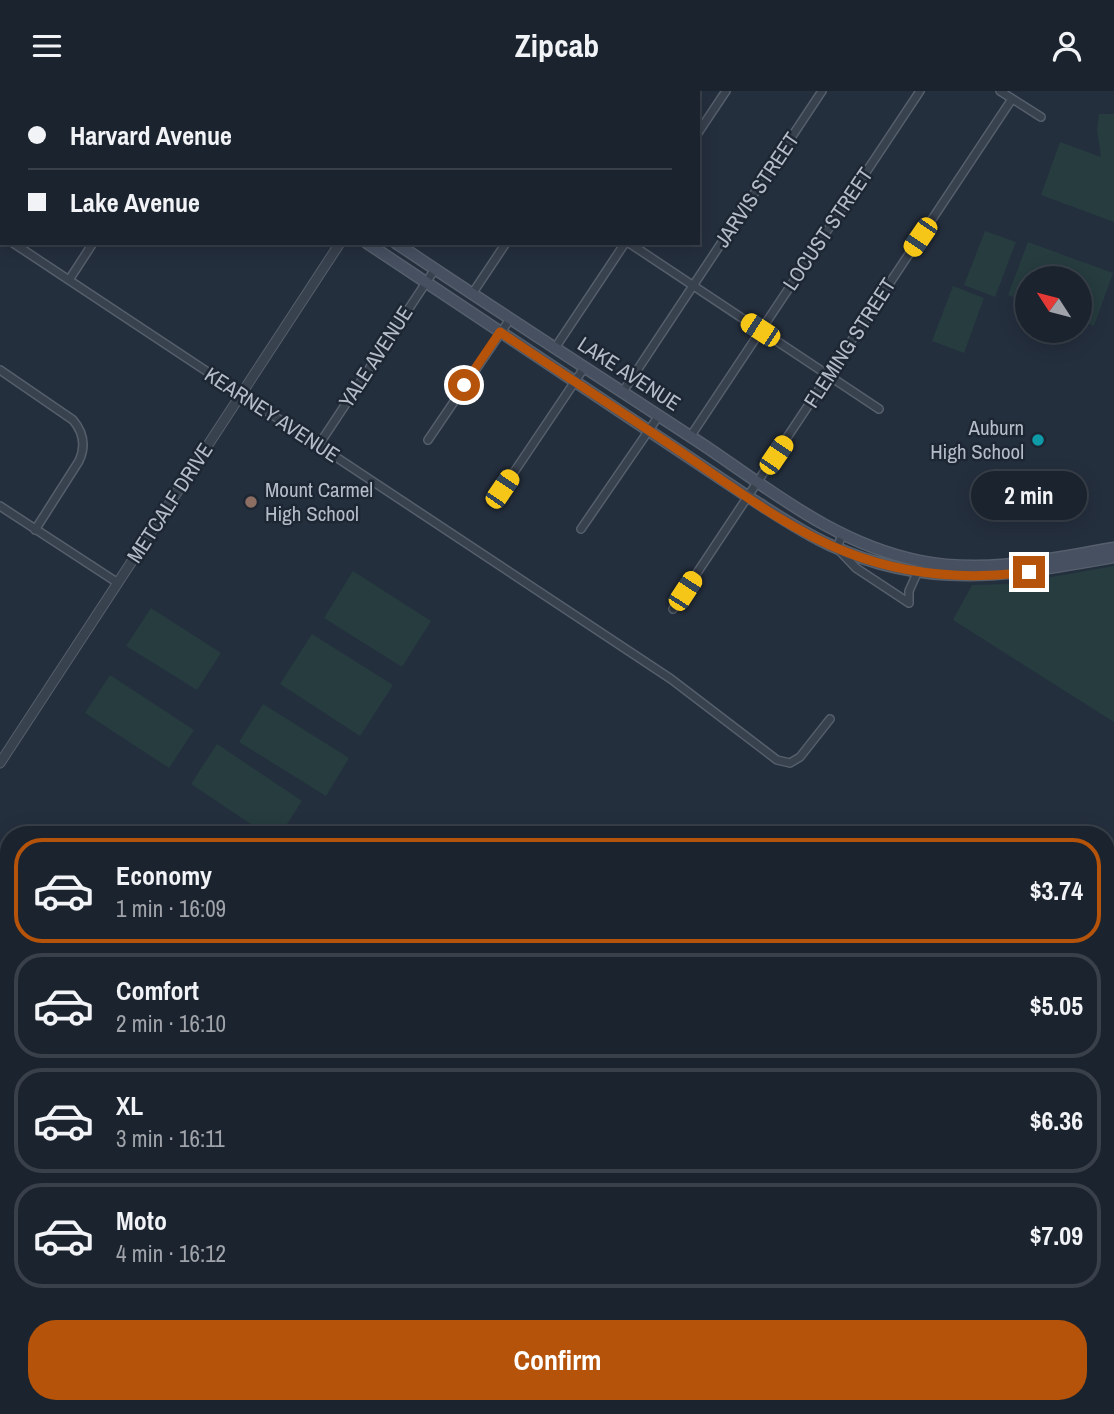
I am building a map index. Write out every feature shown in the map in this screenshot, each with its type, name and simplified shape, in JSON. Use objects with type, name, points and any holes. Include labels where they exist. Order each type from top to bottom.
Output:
[{"type":"main road","name":"LAKE AVENUE","points":[[369,245],[747,496],[837,548],[872,561],[918,571],[960,576],[1006,575],[1114,557]]},
{"type":"main road","name":"LAKE AVENUE","points":[[399,245],[757,482],[842,535],[900,556],[940,564],[975,567],[1036,562],[1114,548]]},
{"type":"street","points":[[700,130],[726,91]]},
{"type":"street","name":"JARVIS STREET","points":[[622,393],[822,91]]},
{"type":"street","name":"LOCUST STREET","points":[[690,437],[920,91]]},
{"type":"street","points":[[1000,91],[1041,117]]},
{"type":"street","name":"FLEMING STREET","points":[[673,609],[1012,99]]},
{"type":"street","name":"KEARNEY AVENUE","points":[[16,245],[671,679],[777,760],[790,763],[800,757],[830,719]]},
{"type":"street","points":[[69,280],[92,245]]},
{"type":"street","name":"METCALF DRIVE","points":[[0,763],[339,245]]},
{"type":"street","points":[[472,294],[505,245]]},
{"type":"street","points":[[555,348],[626,245]]},
{"type":"street","points":[[630,245],[878,409]]},
{"type":"street","name":"YALE AVENUE","points":[[318,446],[435,269]]},
{"type":"street","points":[[428,440],[510,319]]},
{"type":"street","points":[[496,499],[584,368]]},
{"type":"street","points":[[0,370],[73,420],[79,426],[83,441],[83,453],[79,461],[35,530]]},
{"type":"street","points":[[582,529],[658,417]]},
{"type":"street","points":[[0,506],[118,583]]},
{"type":"street","points":[[837,548],[842,535]]},
{"type":"street","name":"LAKE AVENUE","points":[[837,548],[856,568],[909,603],[909,591],[918,571]]},
{"type":"green space","points":[[1099,114],[1114,114],[1114,222],[1041,195],[1060,142],[1101,157],[1097,130]]},
{"type":"green space","points":[[985,231],[1016,242],[995,297],[964,285]]},
{"type":"green space","points":[[1028,242],[1113,273],[1094,326],[1092,266],[1019,266]]},
{"type":"green space","points":[[1015,276],[1015,298],[1008,295]]},
{"type":"green space","points":[[953,286],[984,298],[964,353],[932,341]]},
{"type":"green space","points":[[1114,566],[1114,722],[953,620],[972,585],[1011,584]]},
{"type":"green space","points":[[353,571],[431,621],[402,667],[324,618]]},
{"type":"green space","points":[[151,608],[221,653],[197,690],[126,646]]},
{"type":"green space","points":[[312,634],[393,685],[360,736],[280,684]]},
{"type":"green space","points":[[110,675],[194,730],[169,768],[85,713]]},
{"type":"green space","points":[[263,704],[349,758],[326,796],[239,742]]},
{"type":"green space","points":[[217,744],[302,801],[286,826],[254,826],[191,784]]},
{"type":"place","name":"Auburn High School","points":[[1038,440]]},
{"type":"place","name":"Mount Carmel High School","points":[[251,502]]},
{"type":"route","points":[[464,385],[500,332],[764,507],[828,544],[872,561],[936,574],[986,576],[1029,572]]}]
